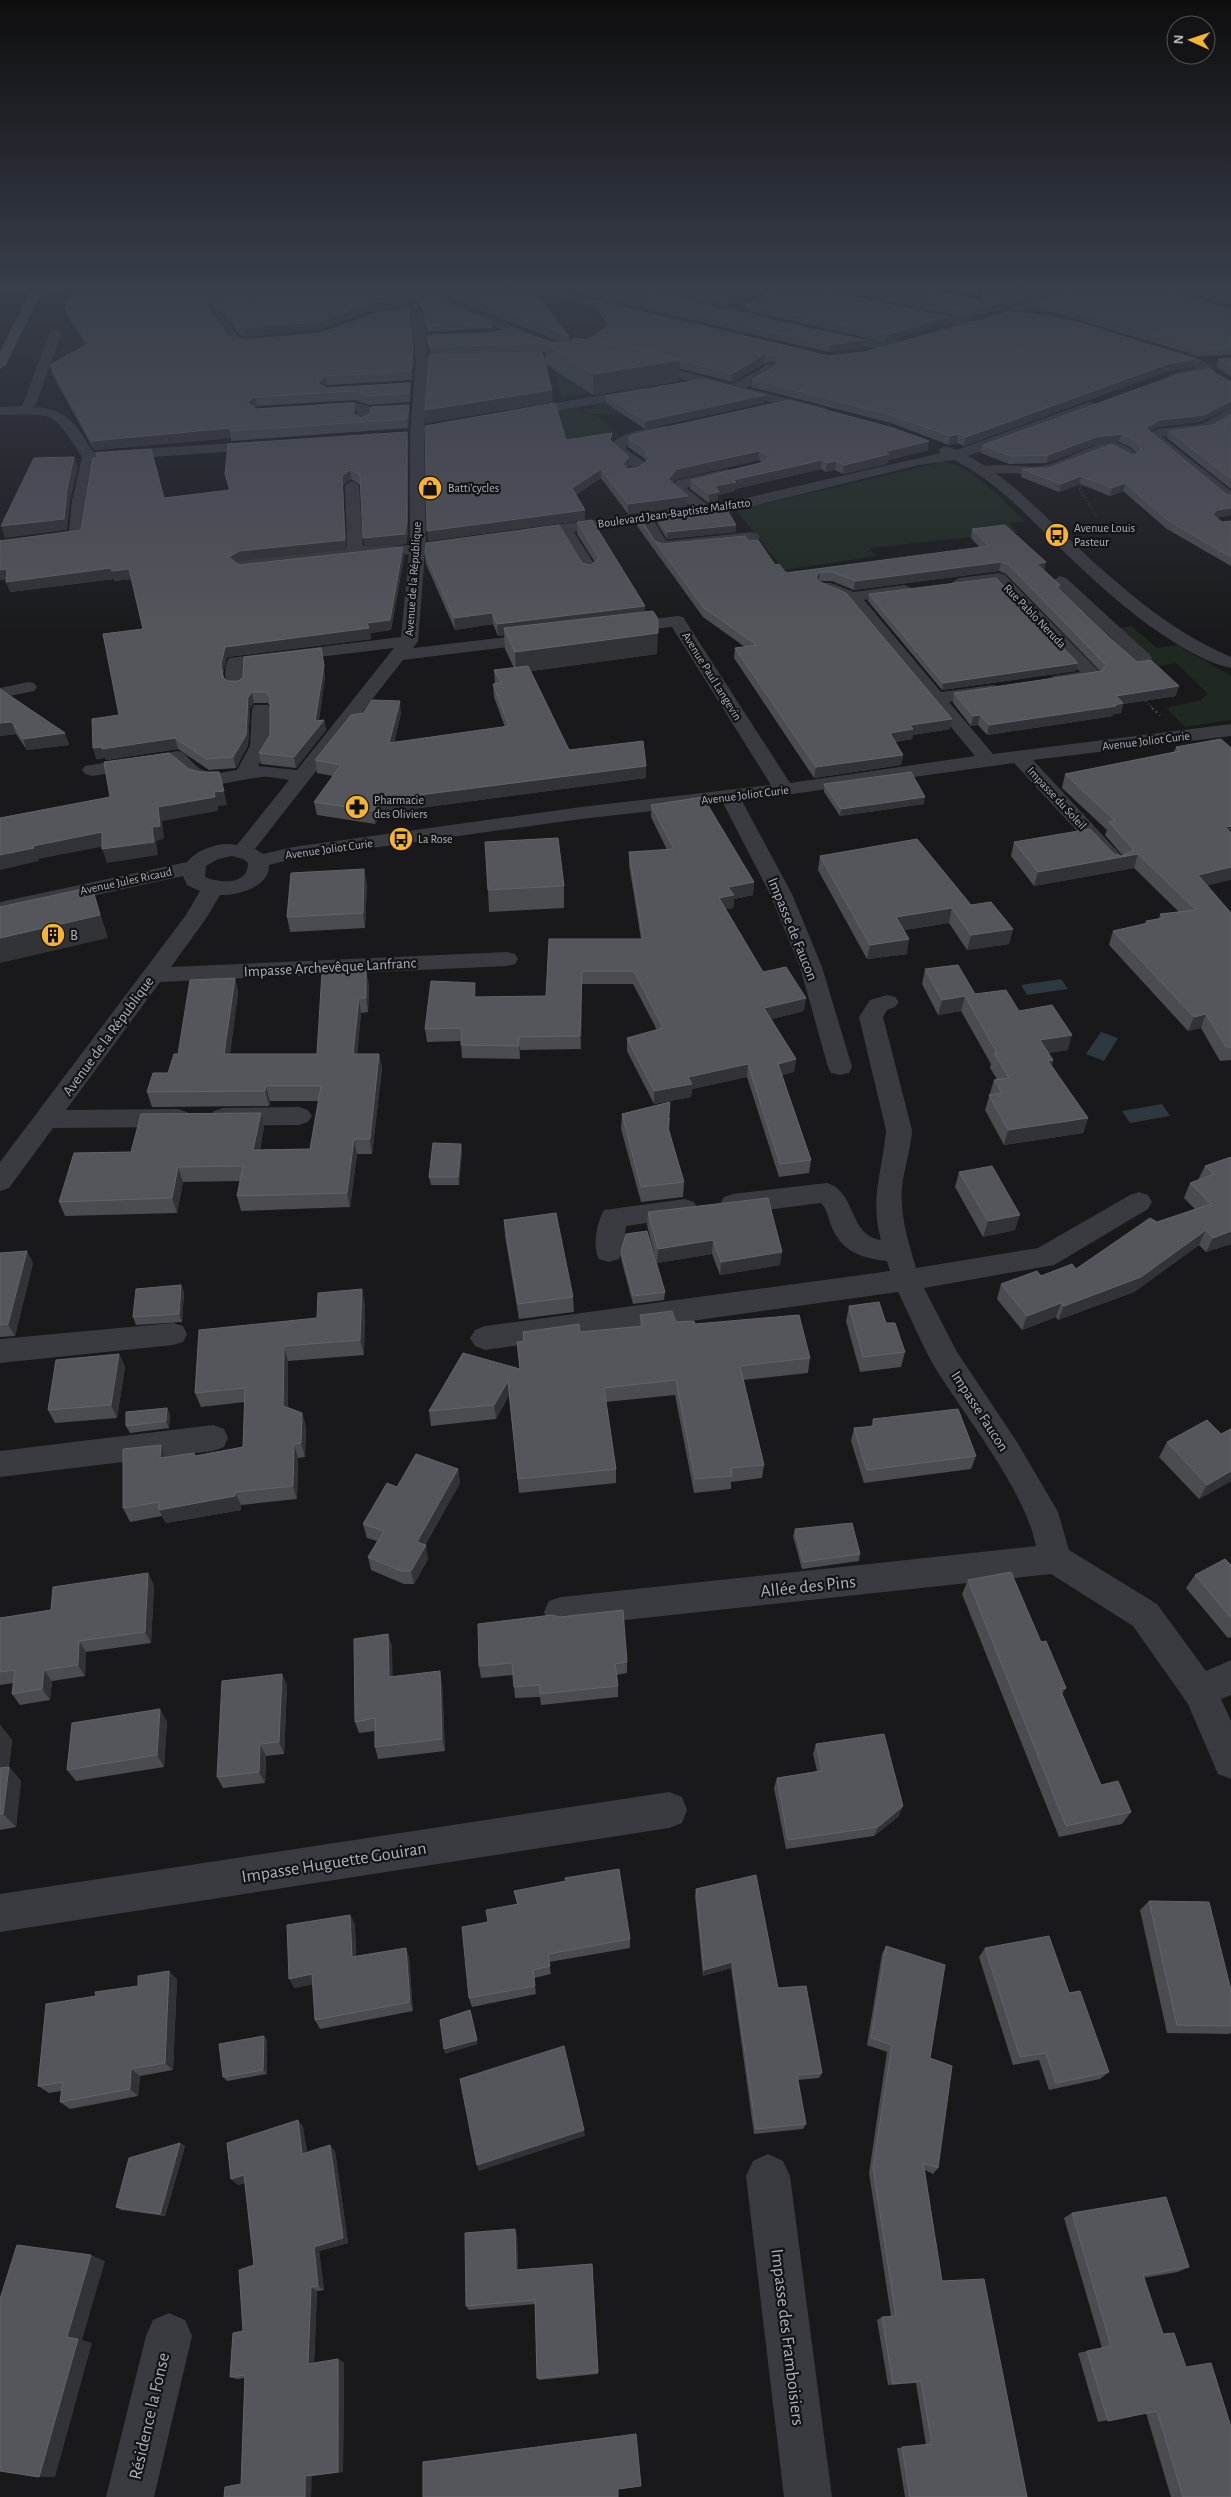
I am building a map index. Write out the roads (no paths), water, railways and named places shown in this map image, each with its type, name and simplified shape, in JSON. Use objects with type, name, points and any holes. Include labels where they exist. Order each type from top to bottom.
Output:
[{"type":"street","points":[[25,411],[30,404]]},
{"type":"street","name":"Avenue de la République","points":[[0,1181],[204,906],[212,888],[238,887],[249,882],[257,875],[261,868],[251,856],[301,776],[404,648],[417,547],[418,404]]},
{"type":"street","points":[[506,415],[575,404]]},
{"type":"street","points":[[762,409],[788,404]]},
{"type":"street","points":[[792,404],[836,415]]},
{"type":"street","name":"Boulevard Jean-Baptiste Malfatto","points":[[505,537],[729,507],[919,461],[957,455],[1096,404]]},
{"type":"street","points":[[306,409],[354,406],[364,409],[367,414]]},
{"type":"street","points":[[401,409],[419,408]]},
{"type":"street","points":[[0,411],[46,412],[62,418],[89,457],[79,501],[76,536],[0,545]]},
{"type":"street","points":[[1231,412],[1205,428],[1158,433],[1153,436],[1231,498]]},
{"type":"street","points":[[632,473],[640,468],[639,464],[620,452],[619,444],[632,437],[679,427]]},
{"type":"street","points":[[89,457],[278,444]]},
{"type":"street","points":[[936,446],[957,455],[983,472],[1041,520],[1142,613],[1187,641],[1230,660]]},
{"type":"street","points":[[983,472],[1000,468],[1047,470],[1109,446],[1118,448],[1131,457]]},
{"type":"street","points":[[704,510],[676,486],[740,470]]},
{"type":"street","points":[[1202,475],[1221,473]]},
{"type":"street","points":[[352,485],[355,551]]},
{"type":"street","points":[[644,518],[662,546],[752,537]]},
{"type":"street","points":[[564,529],[590,570]]},
{"type":"street","points":[[417,547],[355,551],[242,565],[476,541]]},
{"type":"street","name":"Rue Pablo Neruda","points":[[940,586],[999,578],[1093,675],[1044,682]]},
{"type":"street","points":[[1060,581],[1143,658]]},
{"type":"street","points":[[825,586],[852,597],[988,760]]},
{"type":"street","points":[[852,597],[920,588]]},
{"type":"street","points":[[1100,618],[1142,613]]},
{"type":"street","name":"Avenue Paul Langevin","points":[[608,630],[677,621],[784,790]]},
{"type":"street","points":[[235,686],[235,662],[560,635]]},
{"type":"street","points":[[0,693],[28,687]]},
{"type":"street","points":[[936,698],[1005,688]]},
{"type":"street","points":[[244,774],[260,746],[261,709]]},
{"type":"street","name":"Avenue Joliot Curie","points":[[194,866],[209,854],[232,850],[251,856],[293,853],[572,815],[784,790],[1018,756],[1231,730]]},
{"type":"street","name":"Impasse du Soleil","points":[[1018,756],[1117,862]]},
{"type":"street","points":[[92,770],[178,757],[183,766],[201,778],[210,780],[264,771],[301,776]]},
{"type":"street","name":"Impasse de Faucon","points":[[730,797],[781,894],[811,967],[840,1067]]},
{"type":"street","points":[[194,866],[192,874],[195,880],[212,888]]},
{"type":"street","name":"Avenue Jules Ricaud","points":[[0,909],[194,866]]},
{"type":"street","name":"Impasse Archevêque Lanfranc","points":[[154,975],[507,959]]},
{"type":"street","name":"Impasse Faucon","points":[[887,1002],[878,1005],[871,1017],[900,1130],[889,1187],[889,1221],[906,1280],[946,1360],[1006,1451],[1047,1522],[1055,1559]]},
{"type":"street","points":[[47,1119],[299,1116]]},
{"type":"street","points":[[609,1252],[614,1217],[826,1194],[835,1200],[848,1232],[857,1243],[898,1252]]},
{"type":"street","points":[[485,1338],[906,1280],[1044,1258],[1139,1202]]},
{"type":"street","points":[[0,1351],[173,1334]]},
{"type":"street","points":[[0,1464],[213,1438]]},
{"type":"street","points":[[1055,1559],[1145,1615],[1200,1692],[1231,1761]]},
{"type":"street","name":"Allée des Pins","points":[[561,1612],[1055,1559]]},
{"type":"street","points":[[1200,1692],[1231,1677]]},
{"type":"street","name":"Impasse Huguette Gouiran","points":[[0,1913],[669,1810]]},
{"type":"street","name":"Impasse des Framboisiers","points":[[768,2176],[808,2497]]},
{"type":"street","name":"Résidence la Fonse","points":[[130,2497],[169,2336]]},
{"type":"place","name":"Batti'cycles","points":[[430,488]]},
{"type":"place","name":"Avenue Louis Pasteur","points":[[1057,535]]},
{"type":"place","name":"Pharmacie des Oliviers","points":[[357,807]]},
{"type":"place","name":"La Rose","points":[[401,839]]},
{"type":"place","name":"B","points":[[53,935]]}]
